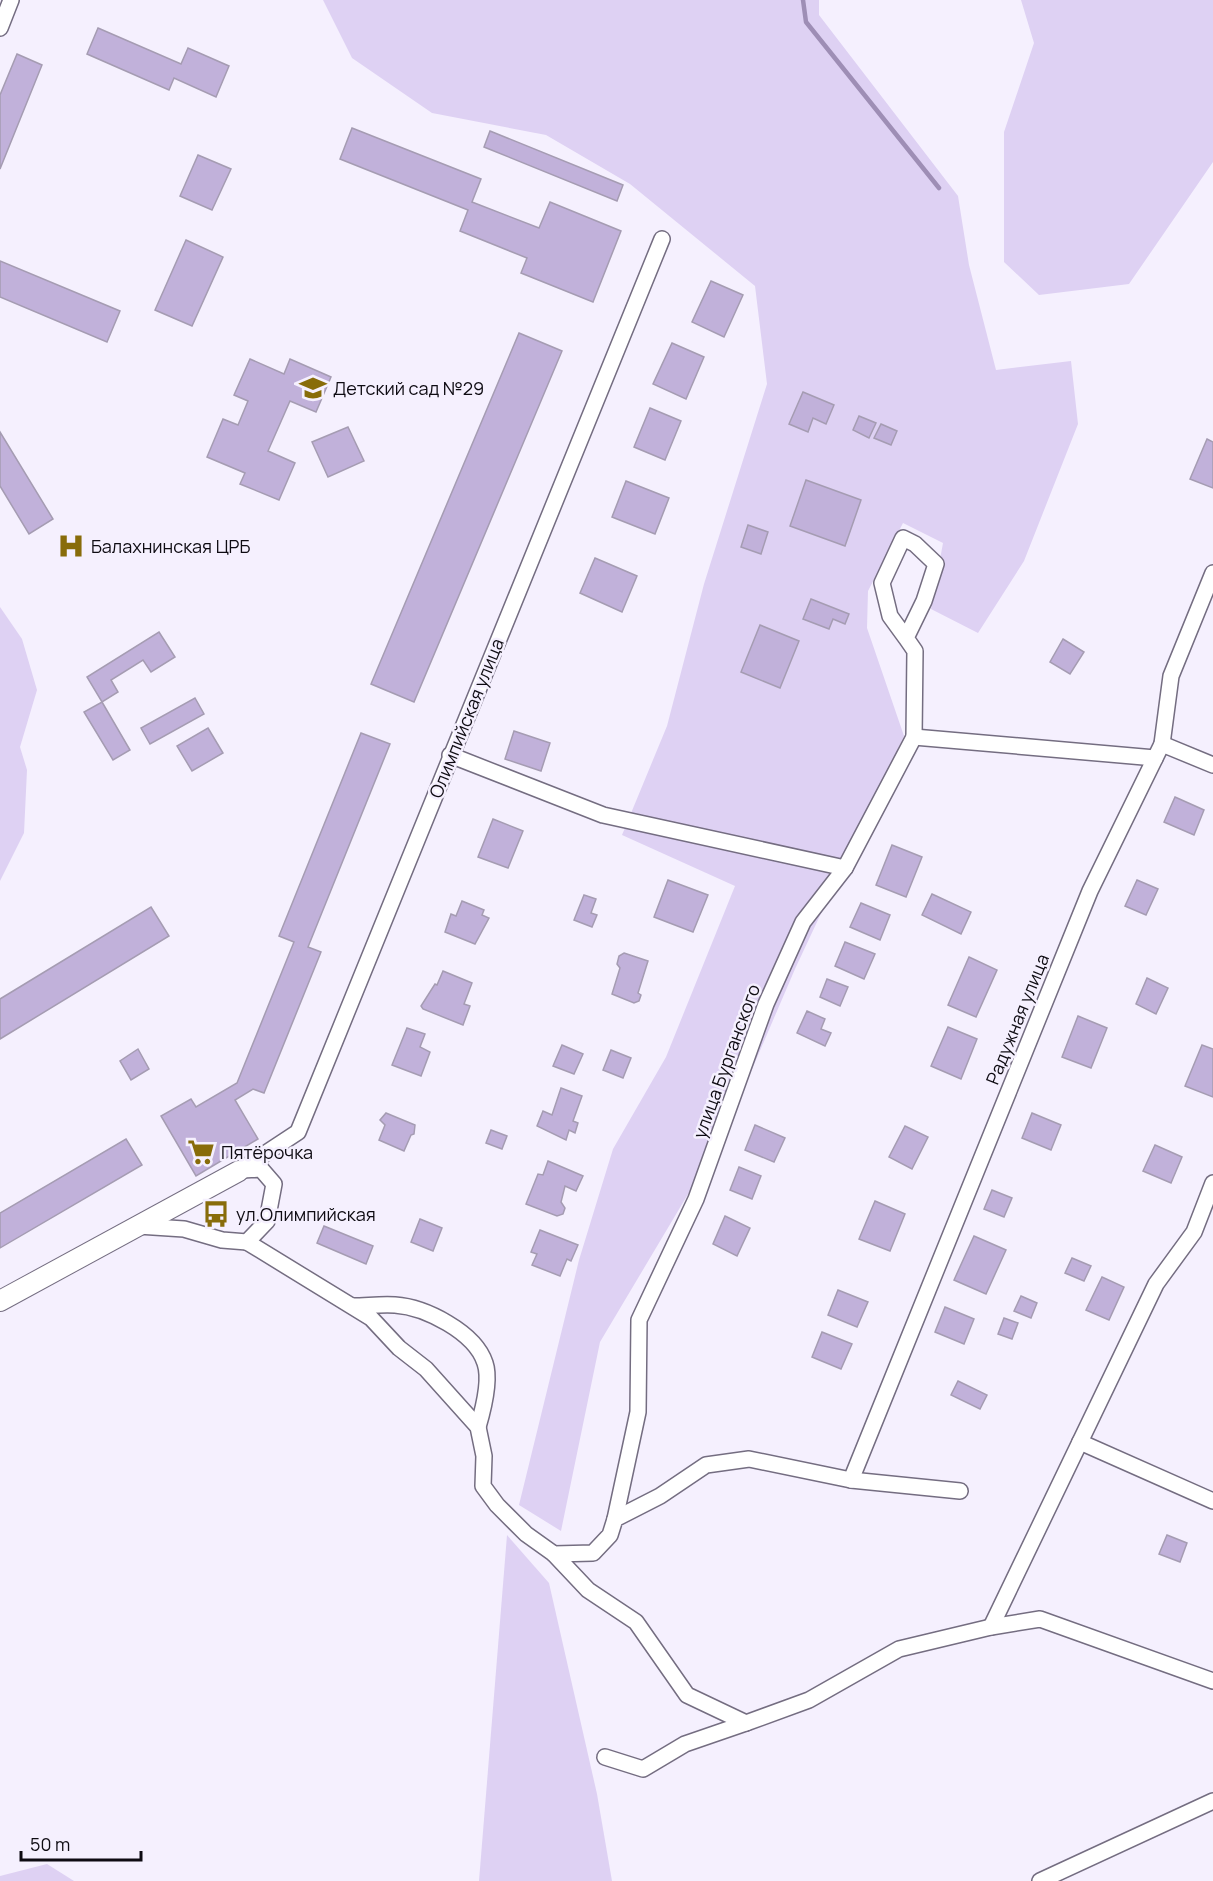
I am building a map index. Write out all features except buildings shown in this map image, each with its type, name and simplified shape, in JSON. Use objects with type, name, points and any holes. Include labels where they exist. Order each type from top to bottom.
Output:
[{"type":"street","points":[[0,28],[11,0]]},
{"type":"street","name":"Олимпийская улица","points":[[0,1301],[239,1171],[298,1132],[662,239]]},
{"type":"street","name":"улица Бурганского","points":[[554,1554],[593,1553],[610,1535],[638,1412],[639,1320],[696,1199],[766,1004],[803,922],[845,868],[914,737],[915,651],[890,616],[882,583],[903,538],[915,544],[936,564],[924,601],[906,638]]},
{"type":"street","name":"Радужная улица","points":[[851,1480],[1090,891],[1158,751],[1171,676],[1213,573]]},
{"type":"street","points":[[914,737],[1158,751],[1213,765]]},
{"type":"street","points":[[450,756],[603,815],[845,868]]},
{"type":"street","points":[[239,1171],[261,1169],[274,1184],[267,1221],[247,1242]]},
{"type":"street","points":[[991,1627],[1156,1284],[1194,1232],[1213,1183]]},
{"type":"street","points":[[138,1226],[184,1228],[222,1240],[247,1242],[371,1318],[399,1348],[426,1369],[478,1427]]},
{"type":"street","points":[[353,1306],[397,1305],[445,1321],[471,1340],[486,1363],[485,1405],[478,1427],[484,1456],[483,1486],[497,1505],[526,1534],[554,1554],[588,1590],[636,1622],[687,1695],[746,1723]]},
{"type":"street","points":[[1080,1442],[1213,1501]]},
{"type":"street","points":[[615,1519],[660,1496],[706,1465],[749,1459],[851,1480],[960,1491]]},
{"type":"street","points":[[605,1757],[643,1769],[685,1744],[809,1700],[899,1649],[991,1627],[1040,1619],[1213,1680]]},
{"type":"street","points":[[1040,1881],[1213,1801]]},
{"type":"shaded area","points":[[323,0],[819,0],[819,15],[958,196],[969,265],[996,370],[1071,361],[1078,424],[1024,561],[978,633],[931,609],[943,543],[903,523],[868,591],[867,628],[904,736],[795,969],[744,1088],[697,1179],[600,1342],[561,1531],[519,1505],[579,1260],[613,1149],[666,1057],[735,886],[622,835],[667,726],[704,584],[767,384],[755,286],[630,184],[546,135],[432,113],[352,58]]},
{"type":"shaded area","points":[[1021,0],[1213,0],[1213,162],[1129,284],[1039,295],[1004,262],[1004,132],[1034,43]]},
{"type":"shaded area","points":[[0,607],[22,639],[37,690],[20,747],[27,770],[24,833],[0,881]]},
{"type":"shaded area","points":[[507,1535],[549,1583],[597,1794],[612,1881],[479,1881]]},
{"type":"shaded area","points":[[47,1864],[74,1881],[0,1881],[0,1876]]},
{"type":"waterway","points":[[803,0],[806,22],[939,188]]},
{"type":"place","name":"Детский сад №29","points":[[313,388]]},
{"type":"place","name":"Балахнинская ЦРБ","points":[[71,546]]},
{"type":"place","name":"Пятёрочка","points":[[201,1152]]},
{"type":"place","name":"ул.Олимпийская","points":[[216,1214]]}]
